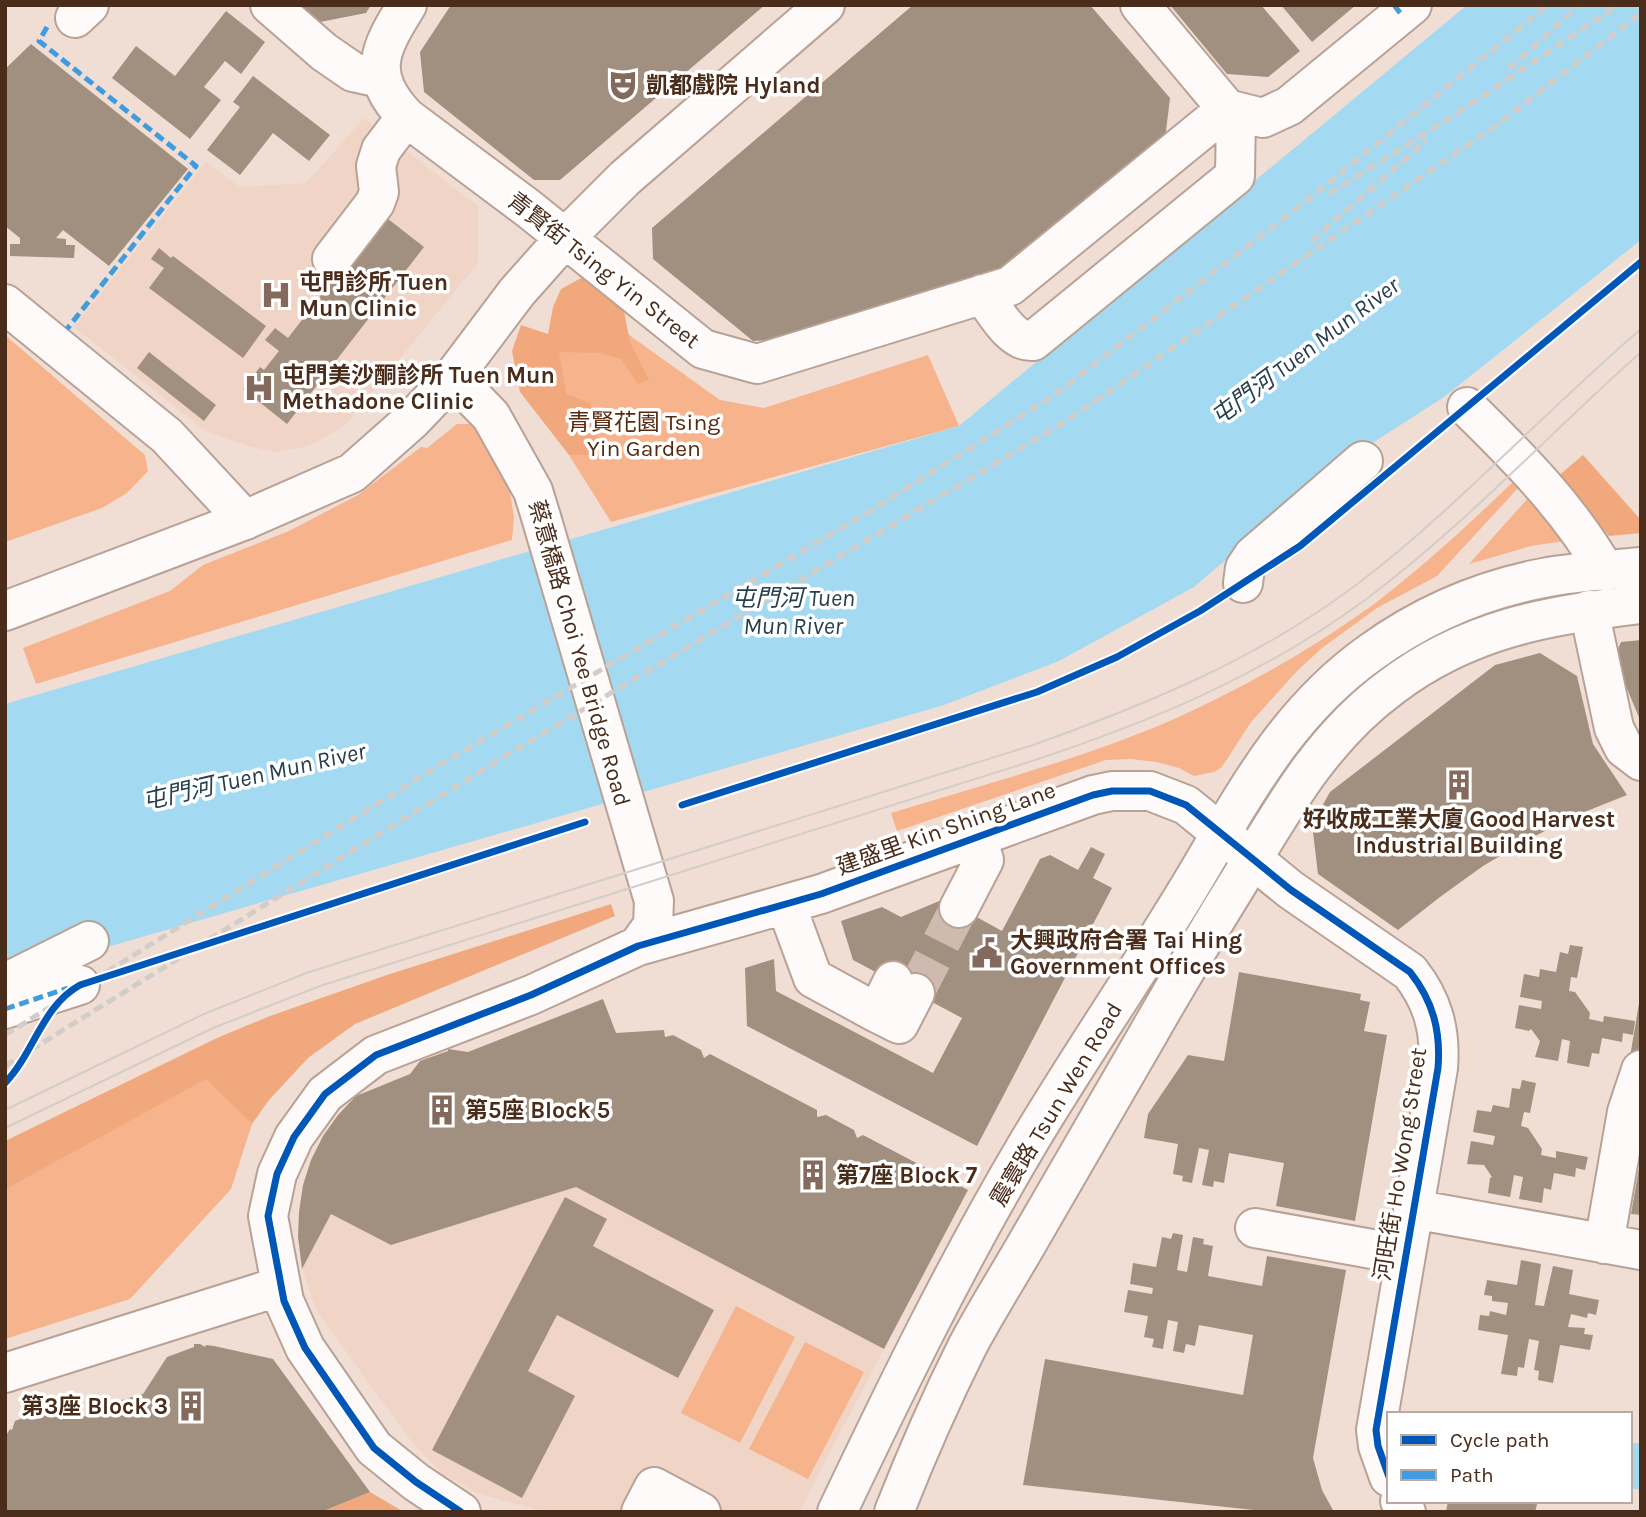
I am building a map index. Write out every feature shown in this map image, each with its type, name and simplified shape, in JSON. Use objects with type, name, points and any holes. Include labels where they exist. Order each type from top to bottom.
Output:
[{"type":"main road","points":[[270,5],[324,52],[353,72],[380,78],[382,55],[388,36],[407,5]]},
{"type":"main road","points":[[5,611],[245,520],[352,473],[412,420],[453,377],[517,292],[565,238],[625,178],[825,5]]},
{"type":"main road","points":[[1140,5],[1232,111],[1263,118],[1289,106],[1403,8]]},
{"type":"main road","name":"青賢街 Tsing Yin Street","points":[[380,78],[390,100],[406,117],[529,209],[703,349],[757,364],[1010,286],[1232,111]]},
{"type":"main road","points":[[982,295],[1015,336],[1026,342],[1032,341],[1235,176],[1232,111]]},
{"type":"main road","points":[[332,259],[375,203],[379,192],[376,166],[381,150],[406,117]]},
{"type":"main road","points":[[5,304],[167,436],[245,520]]},
{"type":"main road","name":"蔡意橋路 Choi Yee Bridge Road","points":[[453,377],[491,416],[533,491],[654,901],[653,925],[638,946]]},
{"type":"main road","points":[[1467,407],[1533,472],[1586,538],[1623,569]]},
{"type":"main road","points":[[1243,583],[1245,568],[1253,556],[1363,461]]},
{"type":"main road","name":"震寰路 Tsun Wen Road","points":[[837,1512],[929,1325],[1027,1146],[1176,909],[1220,833],[1278,743],[1298,718],[1369,654],[1422,621],[1480,595],[1542,579],[1623,569]]},
{"type":"main road","name":"震寰路 Tsun Wen Road","points":[[894,1512],[922,1443],[968,1345],[1208,930],[1289,798],[1325,749],[1345,726],[1391,686],[1443,654],[1499,629],[1589,610],[1641,604]]},
{"type":"main road","points":[[1589,610],[1614,728],[1624,748],[1641,761]]},
{"type":"main road","name":"建盛里 Kin Shing Lane","points":[[460,1512],[416,1482],[374,1448],[305,1348],[284,1301],[268,1216],[276,1174],[294,1137],[325,1094],[376,1055],[531,995],[638,946],[786,905],[930,854],[980,849],[1093,795],[1131,790],[1150,791],[1168,797],[1186,805],[1252,859]]},
{"type":"main road","points":[[930,854],[942,889],[958,910],[994,892],[980,849]]},
{"type":"main road","name":"河旺街 Ho Wong Street","points":[[1252,859],[1291,890],[1410,972],[1429,1001],[1435,1017],[1439,1051],[1376,1430],[1378,1446],[1387,1471]]},
{"type":"main road","points":[[786,905],[813,978],[904,1003]]},
{"type":"main road","points":[[5,983],[89,941]]},
{"type":"main road","points":[[5,1009],[80,985]]},
{"type":"main road","points":[[1413,1209],[1623,1247],[1627,1112],[1641,1070]]},
{"type":"main road","points":[[1255,1228],[1405,1255]]},
{"type":"main road","points":[[5,1373],[281,1286]]},
{"type":"main road","points":[[641,1512],[654,1487],[701,1512]]},
{"type":"shaded area","name":"屯門診所 Tuen Mun Clinic","points":[[364,118],[478,206],[478,263],[348,422],[323,439],[301,448],[273,452],[248,446],[205,431],[74,327],[206,162],[240,187],[306,183]]},
{"type":"shaded area","points":[[583,277],[624,311],[630,342],[649,380],[638,384],[621,359],[600,353],[559,352],[566,394],[590,403],[597,436],[591,455],[569,455],[520,392],[512,351],[521,325],[548,334],[553,307],[561,289]]},
{"type":"shaded area","points":[[1583,455],[1641,520],[1641,533],[1609,536],[1557,477]]},
{"type":"shaded area","points":[[611,904],[615,916],[355,1024],[308,1058],[269,1100],[252,1124],[206,1079],[5,1190],[5,1141],[217,1038],[270,1016],[387,975]]},
{"type":"shaded area","points":[[576,1187],[884,1349],[799,1512],[546,1512],[479,1494],[443,1474],[414,1445],[317,1312],[302,1269],[331,1214],[391,1245]]},
{"type":"shaded area","points":[[370,1492],[404,1512],[321,1512]]},
{"type":"green space","name":"青賢花園 Tsing Yin Garden","points":[[618,327],[720,400],[764,408],[928,355],[959,426],[611,522],[569,455],[543,352]]},
{"type":"green space","points":[[5,335],[145,455],[148,471],[127,493],[102,508],[5,542]]},
{"type":"green space","points":[[457,424],[478,424],[505,463],[514,517],[512,540],[36,684],[23,648],[170,591],[203,565],[289,531],[358,495],[421,447],[427,448]]},
{"type":"green space","points":[[1513,482],[1519,487],[1437,576],[1377,608],[1322,648],[1297,671],[1251,722],[1222,767],[1214,772],[1194,776],[1179,768],[1156,762],[1106,760],[897,831],[891,813],[1033,770],[1138,734],[1198,708],[1276,667],[1326,637],[1392,590]]},
{"type":"green space","points":[[1530,496],[1564,541],[1531,546],[1469,564]]},
{"type":"green space","points":[[207,1078],[252,1124],[231,1189],[130,1299],[5,1339],[5,1190]]},
{"type":"green space","points":[[736,1306],[795,1337],[740,1443],[681,1413]]},
{"type":"green space","points":[[805,1342],[864,1372],[808,1479],[749,1449]]},
{"type":"water","name":"屯門河 Tuen Mun River","points":[[1467,5],[1641,5],[1641,240],[1444,397],[1335,467],[1194,587],[1059,661],[944,705],[66,959],[15,957],[5,961],[5,704],[959,426]]},
{"type":"water","points":[[1632,1442],[1641,1444],[1641,1490],[1632,1488]]},
{"type":"building","points":[[298,5],[371,5],[366,13],[320,22]]},
{"type":"building","points":[[451,5],[765,5],[560,180],[534,180],[424,92],[420,52]]},
{"type":"building","points":[[913,5],[1090,5],[1170,98],[1165,139],[1008,265],[781,339],[753,341],[653,259],[652,228]]},
{"type":"building","points":[[1170,5],[1261,5],[1300,51],[1268,77],[1227,74]]},
{"type":"building","points":[[1281,5],[1356,5],[1312,42]]},
{"type":"building","points":[[226,11],[265,42],[241,74],[225,61],[204,87],[221,100],[190,139],[112,78],[136,46],[175,76]]},
{"type":"building","points":[[31,44],[188,169],[109,266],[63,230],[56,238],[66,239],[66,245],[75,245],[74,258],[10,256],[10,244],[20,244],[20,238],[5,226],[5,69]]},
{"type":"building","points":[[253,76],[330,135],[309,161],[273,133],[240,175],[207,150],[240,107],[233,102]]},
{"type":"building","points":[[383,215],[424,247],[287,424],[243,389],[260,367],[264,370],[279,351],[265,340],[275,328],[288,338]]},
{"type":"building","points":[[159,248],[266,326],[243,358],[149,288],[164,268],[151,259]]},
{"type":"building","points":[[149,352],[216,405],[204,421],[137,368]]},
{"type":"building","points":[[1641,640],[1641,722],[1614,658],[1621,642]]},
{"type":"building","name":"好收成工業大廈 Good Harvest Industrial Building","points":[[1540,653],[1577,676],[1593,744],[1627,795],[1577,815],[1483,866],[1398,930],[1318,874],[1312,824],[1330,792],[1495,665]]},
{"type":"building","name":"大興政府合署 Tai Hing Government Offices","points":[[1091,847],[1105,854],[1093,878],[1112,888],[977,1146],[747,1026],[745,968],[774,959],[776,991],[933,1073],[962,1018],[853,960],[841,921],[882,907],[901,917],[944,899],[1002,931],[1040,859],[1050,855],[1078,870]]},
{"type":"building","points":[[1570,945],[1583,947],[1577,978],[1571,977],[1569,991],[1575,992],[1590,1013],[1589,1019],[1603,1022],[1604,1016],[1635,1021],[1633,1035],[1623,1033],[1622,1042],[1602,1038],[1599,1054],[1592,1053],[1589,1067],[1567,1063],[1570,1041],[1562,1039],[1558,1061],[1535,1057],[1540,1041],[1531,1029],[1529,1031],[1515,1028],[1519,1005],[1541,1009],[1542,1001],[1520,997],[1524,974],[1539,977],[1540,969],[1556,972],[1560,952],[1568,954]]},
{"type":"building","points":[[1239,972],[1361,994],[1360,1000],[1370,1002],[1364,1031],[1387,1035],[1355,1221],[1276,1206],[1284,1163],[1229,1153],[1224,1183],[1214,1181],[1213,1187],[1202,1185],[1209,1150],[1199,1148],[1192,1183],[1182,1181],[1183,1176],[1173,1174],[1178,1144],[1144,1138],[1148,1114],[1188,1055],[1224,1061]]},
{"type":"building","points":[[603,999],[616,1033],[664,1030],[665,1037],[673,1035],[701,1050],[704,1058],[710,1054],[817,1110],[817,1117],[826,1115],[854,1130],[857,1138],[863,1135],[968,1190],[884,1349],[576,1187],[391,1245],[331,1214],[302,1269],[298,1237],[303,1185],[323,1136],[356,1096],[410,1074],[420,1061],[448,1049],[468,1052]]},
{"type":"building","points":[[1641,1003],[1641,1060],[1630,1057]]},
{"type":"building","points":[[1522,1080],[1536,1083],[1530,1113],[1524,1112],[1521,1126],[1528,1128],[1542,1149],[1541,1155],[1556,1158],[1556,1151],[1588,1157],[1585,1170],[1576,1168],[1575,1177],[1554,1173],[1551,1190],[1544,1188],[1542,1203],[1519,1199],[1523,1177],[1514,1175],[1510,1197],[1488,1193],[1492,1177],[1484,1165],[1467,1164],[1471,1141],[1493,1145],[1495,1136],[1473,1132],[1477,1110],[1491,1112],[1493,1105],[1509,1108],[1512,1088],[1520,1089]]},
{"type":"building","points":[[1641,1168],[1641,1215],[1631,1214]]},
{"type":"building","points":[[565,1197],[607,1219],[593,1246],[714,1310],[678,1378],[557,1315],[528,1371],[575,1396],[522,1498],[432,1450]]},
{"type":"building","points":[[1173,1233],[1183,1235],[1177,1270],[1187,1272],[1193,1237],[1204,1239],[1203,1244],[1213,1246],[1208,1276],[1262,1286],[1267,1256],[1346,1270],[1313,1458],[1322,1490],[1334,1512],[1272,1512],[1023,1485],[1045,1359],[1243,1395],[1253,1335],[1199,1325],[1195,1346],[1186,1344],[1184,1353],[1173,1351],[1178,1322],[1168,1320],[1163,1349],[1152,1347],[1154,1339],[1144,1337],[1148,1316],[1124,1312],[1128,1290],[1152,1294],[1153,1288],[1130,1284],[1133,1263],[1156,1267],[1162,1237],[1171,1239]]},
{"type":"building","points":[[1521,1260],[1541,1264],[1535,1305],[1544,1306],[1553,1266],[1573,1270],[1569,1294],[1599,1300],[1596,1315],[1588,1313],[1587,1318],[1571,1314],[1568,1327],[1585,1328],[1584,1334],[1593,1335],[1590,1350],[1560,1345],[1553,1383],[1538,1380],[1539,1371],[1534,1370],[1539,1341],[1529,1339],[1524,1368],[1518,1367],[1517,1376],[1501,1374],[1508,1335],[1478,1330],[1480,1315],[1489,1316],[1490,1311],[1506,1315],[1508,1303],[1492,1301],[1492,1296],[1484,1295],[1487,1280],[1517,1285]]},
{"type":"building","points":[[194,1344],[273,1359],[370,1492],[321,1512],[5,1512],[5,1437],[10,1429],[12,1430],[15,1421],[46,1409],[89,1417],[115,1402],[143,1394],[167,1357],[194,1347]]},
{"type":"building","points":[[1448,1503],[1537,1503],[1535,1512],[1446,1512]]},
{"type":"tunnel","points":[[915,993],[959,908]]},
{"type":"tram line","points":[[5,1110],[204,1014],[309,972],[1033,745],[1119,713],[1203,676],[1284,633],[1360,582],[1433,522],[1641,329]]},
{"type":"tram line","points":[[5,1128],[213,1028],[320,986],[1032,761],[1165,712],[1207,693],[1330,625],[1405,569],[1474,509],[1641,352]]},
{"type":"railway","points":[[5,1035],[438,766],[867,513],[1053,396],[1306,201],[1548,5]]},
{"type":"railway","points":[[1509,69],[1579,5]]},
{"type":"railway","points":[[1329,194],[1465,108],[1618,5]]},
{"type":"railway","points":[[5,1066],[502,758],[1063,423],[1494,127],[1641,13]]},
{"type":"railway","points":[[1311,241],[1427,140]]},
{"type":"marked path","points":[[1394,5],[1401,14]]},
{"type":"marked path","points":[[47,27],[39,41],[196,166],[67,329]]},
{"type":"marked path","points":[[5,1009],[68,988]]},
{"type":"cycle path","points":[[682,805],[1037,692],[1117,657],[1200,611],[1300,546],[1641,262]]},
{"type":"cycle path","points":[[461,1512],[416,1482],[374,1448],[305,1348],[284,1301],[268,1216],[277,1174],[294,1137],[325,1094],[376,1055],[531,995],[638,946],[821,894],[1093,795],[1112,791],[1150,791],[1186,805],[1291,890],[1410,972],[1430,1005],[1437,1029],[1438,1068],[1376,1430],[1378,1446],[1387,1471]]},
{"type":"cycle path","points":[[5,1083],[24,1058],[56,1005],[80,985],[585,822]]},
{"type":"place","name":"凱都戲院 Hyland","points":[[623,85]]},
{"type":"place","name":"屯門診所 Tuen Mun Clinic","points":[[276,295]]},
{"type":"place","name":"屯門美沙酮診所 Tuen Mun Methadone Clinic","points":[[259,388]]},
{"type":"place","name":"好收成工業大廈 Good Harvest Industrial Building","points":[[1459,785]]},
{"type":"place","name":"大興政府合署 Tai Hing Government Offices","points":[[987,953]]},
{"type":"place","name":"第5座 Block 5","points":[[442,1110]]},
{"type":"place","name":"第7座 Block 7","points":[[813,1175]]},
{"type":"place","name":"第3座 Block 3","points":[[191,1406]]}]
